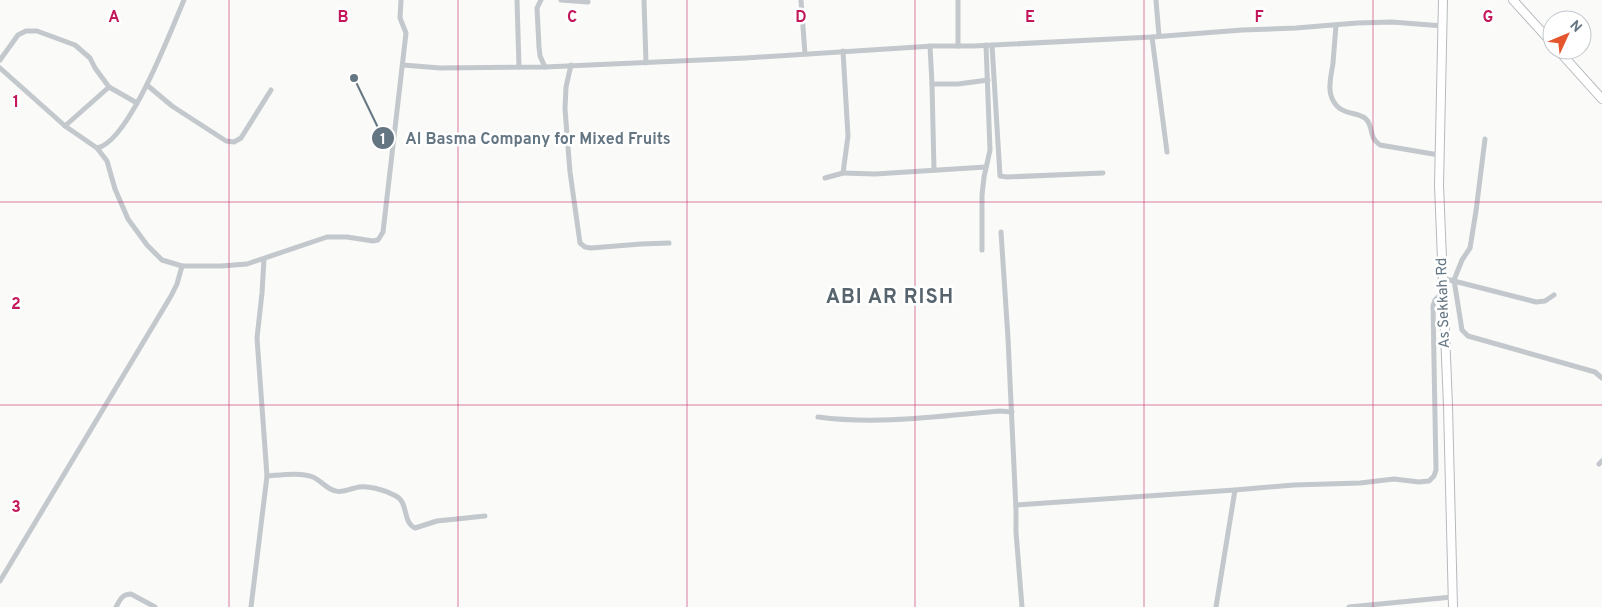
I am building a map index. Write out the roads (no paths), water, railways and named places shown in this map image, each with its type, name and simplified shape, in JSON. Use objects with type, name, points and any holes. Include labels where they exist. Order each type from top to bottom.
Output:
[{"type":"main road","name":"As Sekkah Rd","points":[[1443,0],[1439,155],[1453,607]]},
{"type":"main road","points":[[1513,0],[1542,32]]},
{"type":"main road","points":[[1567,60],[1602,99]]},
{"type":"street","points":[[97,148],[109,142],[137,103],[184,0]]},
{"type":"street","points":[[0,68],[65,126],[97,148],[107,161],[115,189],[128,219],[147,245],[162,260],[182,266],[247,264],[327,237],[347,237],[373,241],[381,237],[406,33],[400,18],[401,0]]},
{"type":"street","points":[[517,0],[519,67]]},
{"type":"street","points":[[541,0],[537,8],[539,47],[540,56],[545,67]]},
{"type":"street","points":[[561,0],[588,2]]},
{"type":"street","points":[[644,0],[646,63]]},
{"type":"street","points":[[802,0],[804,54]]},
{"type":"street","points":[[958,0],[958,46]]},
{"type":"street","points":[[1156,0],[1159,36]]},
{"type":"street","points":[[403,65],[440,68],[545,67],[646,63],[930,46],[992,45],[1152,37],[1336,24],[1392,22],[1443,26]]},
{"type":"street","points":[[1336,24],[1332,68],[1329,79],[1332,97],[1337,106],[1344,112],[1363,117],[1367,120],[1373,139],[1380,145],[1439,155]]},
{"type":"street","points":[[0,60],[18,35],[26,31],[37,31],[75,45],[90,58],[109,87],[137,103]]},
{"type":"street","points":[[1152,37],[1167,152]]},
{"type":"street","points":[[982,250],[982,195],[990,150],[986,45]]},
{"type":"street","points":[[992,45],[998,174],[1007,177],[1103,173]]},
{"type":"street","points":[[930,46],[934,170]]},
{"type":"street","points":[[842,51],[848,136],[843,173]]},
{"type":"street","points":[[571,65],[566,87],[565,108],[570,172],[580,243],[582,246],[591,248],[669,243]]},
{"type":"street","points":[[932,84],[958,84],[988,80]]},
{"type":"street","points":[[147,84],[172,106],[216,135],[231,142],[241,138],[271,90]]},
{"type":"street","points":[[65,126],[109,87]]},
{"type":"street","points":[[1485,139],[1470,248],[1462,260],[1454,280],[1462,330],[1468,336],[1595,372],[1602,378]]},
{"type":"street","points":[[825,178],[843,173],[875,174],[986,167]]},
{"type":"street","points":[[1001,232],[1012,412],[1016,532],[1022,607]]},
{"type":"street","points":[[251,607],[267,476],[257,338],[264,259]]},
{"type":"street","points":[[0,581],[171,296],[177,284],[182,266]]},
{"type":"street","points":[[1442,278],[1536,302],[1545,301],[1554,295]]},
{"type":"street","points":[[1016,505],[1294,485],[1352,484],[1394,478],[1419,482],[1429,481],[1434,476],[1436,470],[1433,306],[1435,300],[1443,292]]},
{"type":"street","points":[[818,417],[850,421],[1000,411],[1012,412]]},
{"type":"street","points":[[267,476],[311,476],[330,490],[338,492],[363,486],[381,491],[398,497],[403,503],[409,523],[415,528],[437,521],[485,516]]},
{"type":"street","points":[[1216,607],[1235,490]]},
{"type":"street","points":[[116,607],[122,596],[126,594],[131,594],[155,607]]},
{"type":"street","points":[[1349,607],[1452,597]]},
{"type":"place","name":"Al Basma Company for Mixed Fruits","points":[[354,78]]},
{"type":"district","name":"ABI AR RISH","points":[[890,298]]}]
